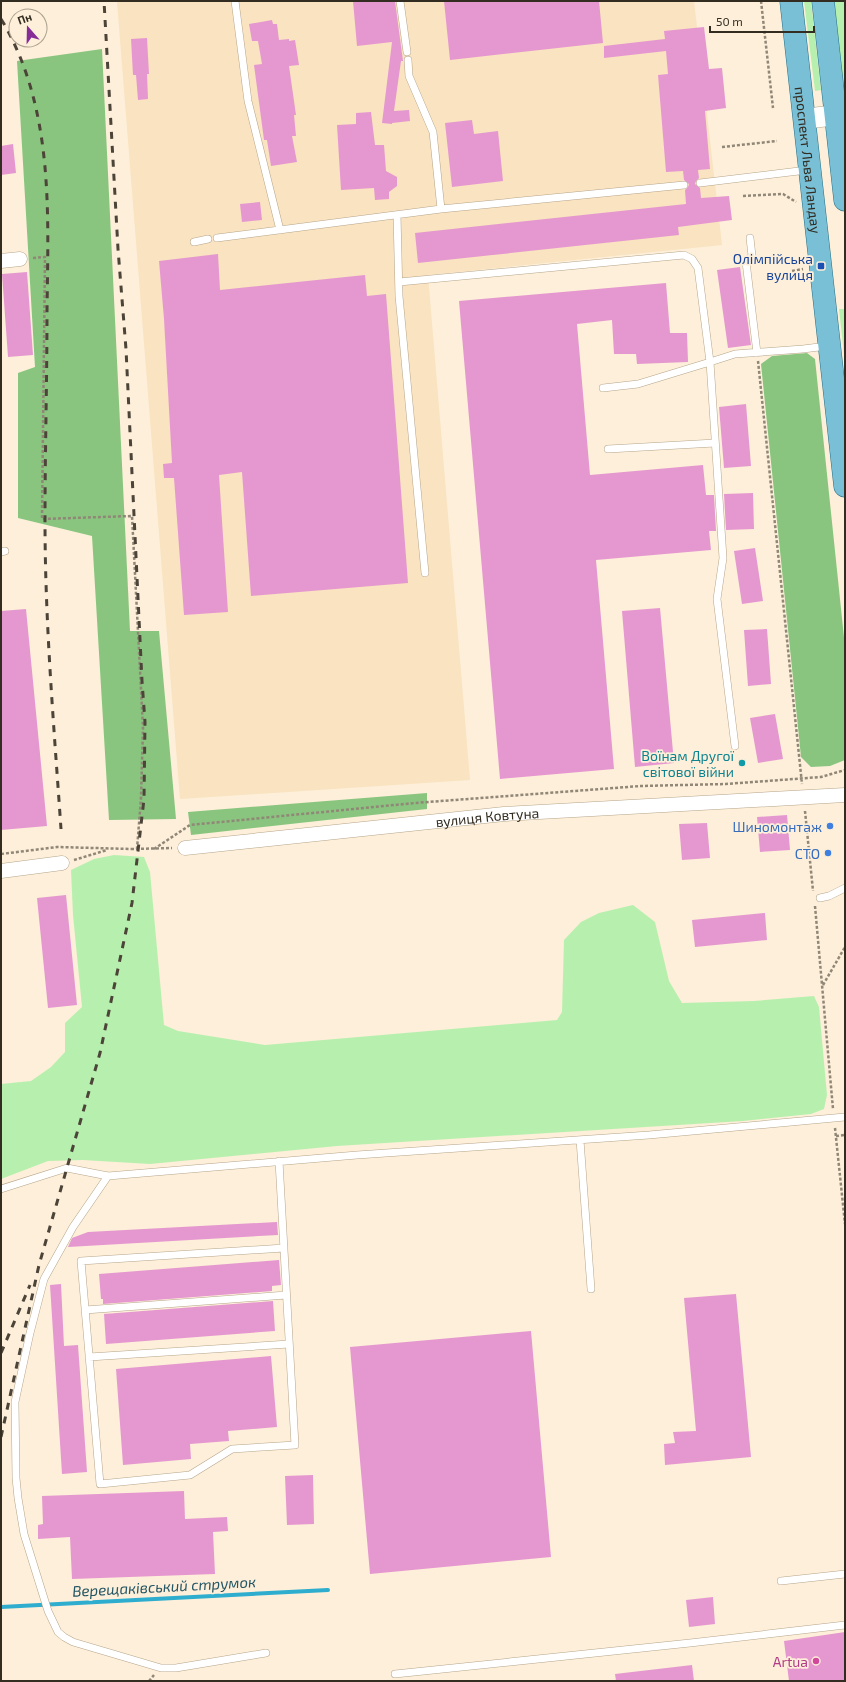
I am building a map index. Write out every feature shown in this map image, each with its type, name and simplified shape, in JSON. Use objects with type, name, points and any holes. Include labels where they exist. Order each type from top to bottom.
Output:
[{"type":"main road","name":"проспект Льва Ландау","points":[[791,1],[845,486]]},
{"type":"main road","points":[[823,1],[840,114],[841,165],[845,200]]},
{"type":"main road","points":[[809,169],[841,165]]},
{"type":"street","points":[[804,119],[840,114]]},
{"type":"street","points":[[1,261],[20,259]]},
{"type":"street","name":"вулиця Ковтуна","points":[[186,848],[504,814],[845,795]]},
{"type":"street","points":[[1,870],[62,863]]},
{"type":"lane","points":[[235,1],[248,100],[280,230]]},
{"type":"lane","points":[[400,1],[407,52]]},
{"type":"lane","points":[[408,60],[410,76],[433,132],[441,209]]},
{"type":"lane","points":[[700,183],[809,169]]},
{"type":"lane","points":[[217,238],[441,209],[684,185]]},
{"type":"lane","points":[[397,214],[399,282],[425,573]]},
{"type":"lane","points":[[750,238],[752,256],[746,262],[757,353]]},
{"type":"lane","points":[[194,242],[208,239]]},
{"type":"lane","points":[[399,282],[684,256],[692,259],[698,268],[710,362],[723,558],[717,599],[735,746]]},
{"type":"lane","points":[[603,388],[638,384],[735,354],[829,346]]},
{"type":"lane","points":[[608,449],[715,443]]},
{"type":"lane","points":[[817,898],[829,896],[845,888]]},
{"type":"lane","points":[[1,1189],[67,1168],[108,1176],[580,1140],[845,1117]]},
{"type":"lane","points":[[580,1140],[590,1289]]},
{"type":"lane","points":[[279,1162],[284,1248],[286,1295],[295,1444],[232,1449],[190,1475],[100,1484],[81,1261],[284,1248]]},
{"type":"lane","points":[[108,1176],[73,1227],[44,1279],[16,1394],[15,1432],[18,1498],[24,1534],[48,1612],[58,1632],[64,1637],[80,1644],[161,1668],[176,1668],[266,1653]]},
{"type":"lane","points":[[85,1310],[286,1295]]},
{"type":"lane","points":[[89,1357],[289,1344]]},
{"type":"lane","points":[[781,1581],[845,1574]]},
{"type":"lane","points":[[395,1674],[845,1625]]},
{"type":"path","points":[[761,1],[773,108]]},
{"type":"path","points":[[722,147],[777,141]]},
{"type":"path","points":[[743,196],[783,194],[797,203]]},
{"type":"path","points":[[20,259],[45,256],[42,518],[132,516],[143,728],[142,798],[137,849]]},
{"type":"path","points":[[757,353],[813,891]]},
{"type":"path","points":[[62,863],[110,849],[129,851],[131,849],[186,848]]},
{"type":"path","points":[[817,898],[835,1136],[845,1224]]},
{"type":"path","points":[[823,985],[845,947]]},
{"type":"path","points":[[835,1136],[845,1136]]},
{"type":"shaded area","points":[[117,1],[694,1],[722,245],[428,275],[470,780],[180,799]]},
{"type":"green space","points":[[804,1],[811,1],[821,90],[815,91]]},
{"type":"green space","points":[[829,1],[845,1],[845,94],[841,94]]},
{"type":"green space","points":[[102,49],[130,631],[159,631],[176,819],[109,820],[92,536],[18,518],[18,373],[35,367],[17,61]]},
{"type":"green space","points":[[839,309],[845,309],[845,363]]},
{"type":"green space","points":[[807,353],[815,359],[845,647],[845,760],[830,766],[811,767],[801,757],[761,364],[772,356]]},
{"type":"green space","points":[[427,793],[427,809],[191,835],[188,812]]},
{"type":"green space","points":[[114,855],[144,857],[150,872],[164,1025],[178,1031],[265,1045],[557,1020],[562,1012],[564,940],[581,922],[599,913],[633,905],[655,922],[669,981],[682,1003],[754,1001],[814,996],[819,1007],[827,1095],[824,1109],[811,1114],[743,1121],[337,1146],[150,1164],[83,1160],[48,1161],[1,1179],[1,1084],[31,1081],[51,1067],[65,1052],[65,1023],[82,1007],[73,915],[71,870],[94,859]]},
{"type":"building","points":[[353,1],[395,1],[403,61],[401,61],[394,111],[409,110],[410,121],[392,124],[382,123],[392,42],[357,46]]},
{"type":"building","points":[[444,1],[599,1],[603,43],[450,60]]},
{"type":"building","points":[[272,20],[273,24],[277,24],[279,40],[295,40],[299,65],[289,66],[296,115],[294,115],[296,136],[292,136],[297,162],[271,166],[267,140],[264,140],[254,65],[262,64],[258,41],[252,41],[249,24]]},
{"type":"building","points":[[704,27],[709,69],[722,68],[726,108],[705,111],[710,169],[698,170],[699,178],[695,184],[700,188],[701,198],[729,196],[732,220],[678,227],[679,235],[418,263],[415,233],[686,204],[685,190],[689,184],[684,180],[683,171],[666,172],[658,75],[668,74],[666,51],[604,58],[604,46],[665,39],[664,31]]},
{"type":"building","points":[[147,38],[149,74],[147,74],[148,99],[138,100],[136,75],[133,75],[131,39]]},
{"type":"building","points":[[371,112],[375,145],[384,145],[386,171],[397,177],[397,186],[389,192],[389,199],[375,200],[374,188],[341,190],[337,125],[356,124],[356,113]]},
{"type":"building","points":[[472,120],[474,134],[498,131],[503,181],[452,187],[445,123]]},
{"type":"building","points":[[13,144],[16,173],[1,175],[1,146]]},
{"type":"building","points":[[260,202],[262,220],[242,222],[240,204]]},
{"type":"building","points":[[218,254],[220,290],[365,275],[367,296],[386,294],[408,583],[251,596],[242,472],[219,475],[228,612],[184,615],[174,478],[164,478],[163,464],[172,463],[164,319],[159,261]]},
{"type":"building","points":[[740,267],[751,345],[728,348],[717,270]]},
{"type":"building","points":[[27,272],[33,355],[8,357],[2,274]]},
{"type":"building","points":[[666,283],[670,333],[687,333],[688,362],[637,364],[636,354],[614,354],[612,320],[577,324],[590,475],[703,465],[706,495],[714,495],[716,531],[709,531],[711,550],[596,560],[614,769],[500,779],[459,301]]},
{"type":"building","points":[[746,404],[751,466],[724,468],[719,407]]},
{"type":"building","points":[[753,493],[754,529],[726,530],[724,494]]},
{"type":"building","points":[[755,548],[763,601],[742,604],[734,551]]},
{"type":"building","points":[[660,608],[674,763],[635,767],[622,611]]},
{"type":"building","points":[[26,609],[47,826],[1,830],[1,611]]},
{"type":"building","points":[[767,629],[771,684],[748,686],[744,630]]},
{"type":"building","points":[[775,714],[783,759],[758,763],[750,718]]},
{"type":"building","points":[[787,815],[790,850],[760,852],[757,817]]},
{"type":"building","points":[[707,823],[710,858],[682,860],[679,824]]},
{"type":"building","points":[[66,895],[77,1005],[48,1008],[37,898]]},
{"type":"building","points":[[765,913],[767,940],[695,947],[692,920]]},
{"type":"building","points":[[277,1222],[278,1235],[68,1247],[72,1238],[88,1232]]},
{"type":"building","points":[[279,1260],[281,1285],[272,1286],[272,1291],[103,1304],[103,1299],[101,1299],[99,1274]]},
{"type":"building","points":[[61,1284],[64,1346],[78,1345],[87,1472],[62,1474],[50,1285]]},
{"type":"building","points":[[736,1294],[751,1457],[665,1465],[664,1444],[675,1443],[673,1432],[696,1431],[684,1298]]},
{"type":"building","points":[[273,1301],[275,1331],[106,1344],[104,1314]]},
{"type":"building","points":[[531,1331],[551,1557],[370,1574],[350,1347]]},
{"type":"building","points":[[271,1356],[277,1427],[228,1431],[229,1441],[190,1444],[191,1459],[123,1465],[116,1369]]},
{"type":"building","points":[[313,1475],[314,1524],[287,1525],[285,1476]]},
{"type":"building","points":[[184,1491],[185,1519],[227,1517],[228,1531],[213,1532],[215,1574],[72,1579],[70,1537],[38,1539],[38,1525],[43,1524],[42,1496]]},
{"type":"building","points":[[713,1597],[715,1624],[689,1627],[686,1600]]},
{"type":"building","name":"Artua","points":[[845,1632],[845,1681],[789,1681],[784,1641]]},
{"type":"building","points":[[692,1665],[694,1681],[616,1681],[615,1674]]},
{"type":"waterway","name":"Верещаківський струмок","points":[[1,1607],[328,1590]]},
{"type":"railway","points":[[1,1437],[39,1265],[100,1053],[132,903],[144,799],[145,722],[126,349],[118,249],[104,1]]},
{"type":"railway","points":[[1,19],[18,52],[29,83],[43,147],[46,180],[48,246],[45,560],[50,675],[61,829]]},
{"type":"railway","points":[[1,1353],[30,1285]]},
{"type":"place","name":"Олімпійська вулиця","points":[[821,266]]},
{"type":"place","name":"Воїнам Другої світової війни","points":[[742,763]]},
{"type":"place","name":"Шиномонтаж","points":[[830,826]]},
{"type":"place","name":"СТО","points":[[828,853]]},
{"type":"place","name":"Artua","points":[[816,1661]]}]
